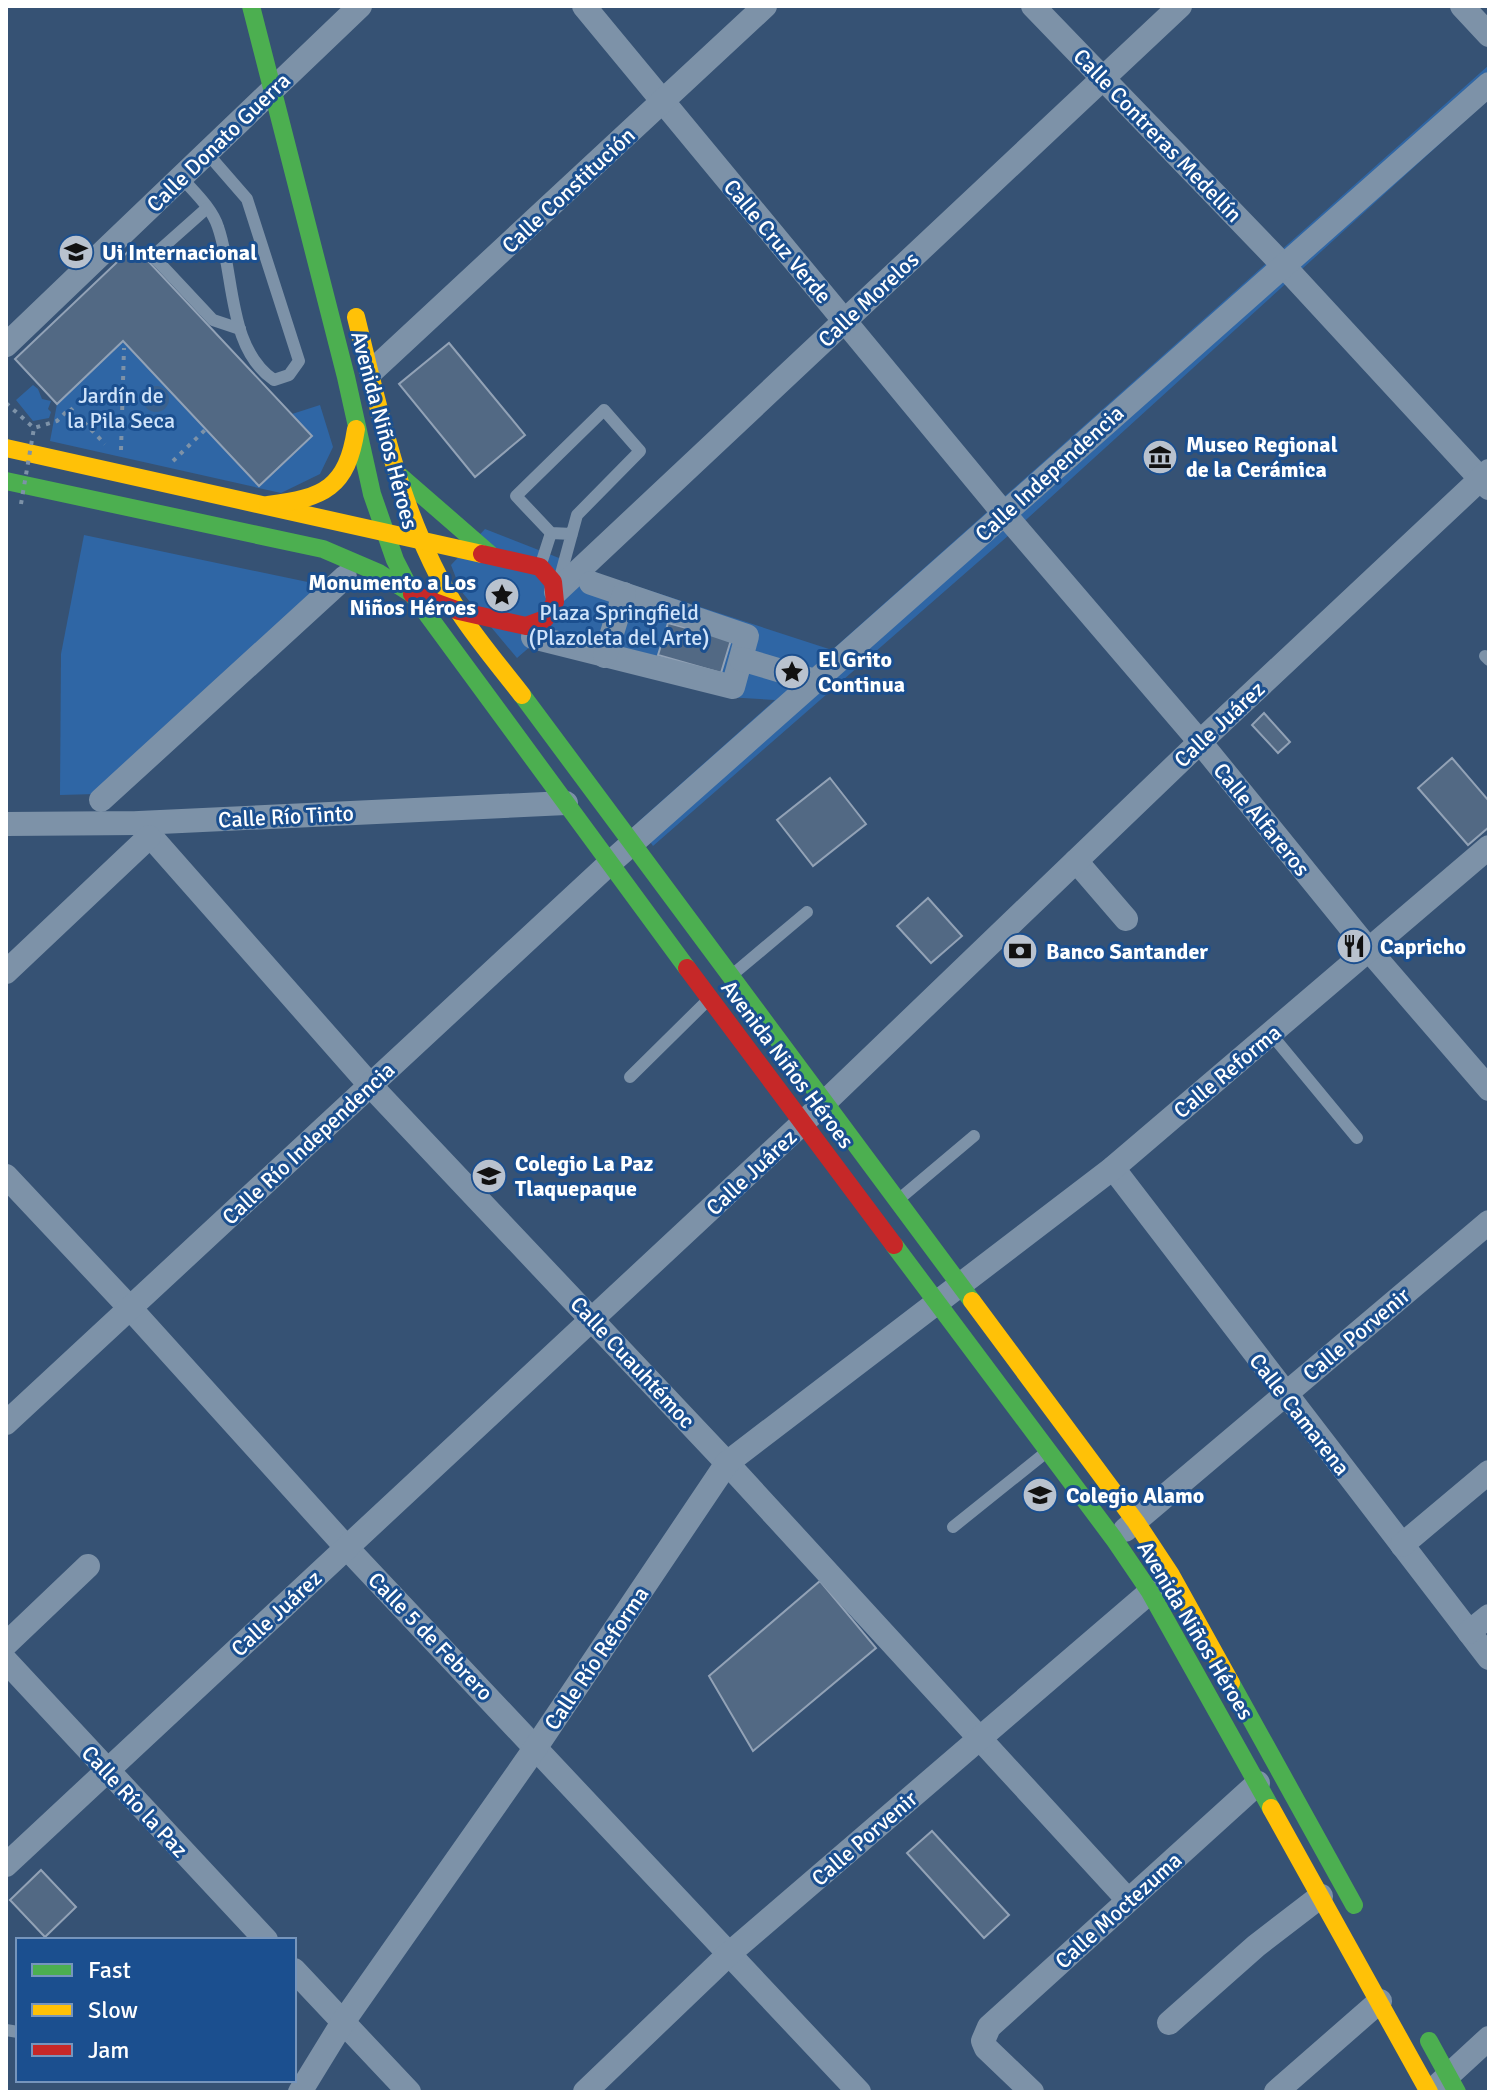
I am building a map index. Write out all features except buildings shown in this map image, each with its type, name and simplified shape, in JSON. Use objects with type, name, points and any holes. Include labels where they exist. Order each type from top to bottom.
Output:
[{"type":"main road","name":"Avenida Niños Héroes","points":[[251,6],[286,83]]},
{"type":"main road","name":"Avenida Niños Héroes","points":[[285,46],[286,83],[356,424],[383,530],[413,595],[710,999],[1114,1539],[1150,1592],[1380,2001],[1441,2088]]},
{"type":"main road","name":"Avenida Niños Héroes","points":[[351,297],[395,472],[422,541],[459,611],[1136,1522],[1171,1575],[1364,1922]]},
{"type":"main road","points":[[268,505],[312,499],[336,483],[350,460],[356,424]]},
{"type":"main road","points":[[6,448],[540,567],[553,582],[556,592],[551,611],[545,619],[526,626],[459,611],[413,595],[379,573],[323,549],[6,481]]},
{"type":"main road","points":[[395,472],[492,556]]},
{"type":"main road","points":[[1417,2020],[1441,2088]]},
{"type":"street","name":"Calle Donato Guerra","points":[[6,345],[181,177],[286,83],[360,6]]},
{"type":"street","name":"Calle Cruz Verde","points":[[584,6],[1004,513]]},
{"type":"street","name":"Calle Constitución","points":[[371,372],[765,6]]},
{"type":"street","name":"Calle Contreras Medellín","points":[[1033,6],[1486,479]]},
{"type":"street","name":"Calle Morelos","points":[[556,592],[1180,6]]},
{"type":"street","points":[[1462,6],[1489,35]]},
{"type":"street","name":"Calle Independencia","points":[[610,863],[1489,84]]},
{"type":"street","name":"Calle Juárez","points":[[6,1865],[803,1123],[1200,742],[1486,479]]},
{"type":"street","name":"Calle Alfareros","points":[[1004,513],[1200,742],[1369,950],[1489,1089]]},
{"type":"street","points":[[101,800],[345,577]]},
{"type":"street","points":[[533,637],[733,687],[747,636],[591,583]]},
{"type":"street","points":[[605,656],[624,594]]},
{"type":"street","points":[[741,659],[815,681]]},
{"type":"street","name":"Calle Río Tinto","points":[[6,824],[144,830],[566,803]]},
{"type":"street","points":[[6,972],[144,830]]},
{"type":"street","name":"Calle Cuauhtémoc","points":[[144,830],[370,1085],[727,1463],[1128,1900]]},
{"type":"street","name":"Calle Reforma","points":[[959,1287],[1113,1168],[1489,847]]},
{"type":"street","points":[[1076,861],[1126,919]]},
{"type":"street","name":"Calle Río Independencia","points":[[6,1423],[610,863]]},
{"type":"street","name":"Calle Camarena","points":[[1113,1168],[1489,1658]]},
{"type":"street","name":"Calle 5 de Febrero","points":[[6,1176],[346,1547],[859,2092]]},
{"type":"street","name":"Calle Porvenir","points":[[1114,1539],[1489,1222]]},
{"type":"street","name":"Calle Río Reforma","points":[[300,2092],[343,2022],[536,1747],[727,1463],[959,1287]]},
{"type":"street","points":[[1402,1545],[1489,1472]]},
{"type":"street","points":[[6,1644],[88,1566]]},
{"type":"street","name":"Calle Porvenir","points":[[585,2092],[730,1953],[1150,1592]]},
{"type":"street","points":[[1469,1632],[1489,1616]]},
{"type":"street","name":"Calle Río la Paz","points":[[6,1661],[264,1938]]},
{"type":"street","name":"Calle Moctezuma","points":[[1032,2092],[989,2053],[983,2041],[989,2027],[1258,1783]]},
{"type":"street","points":[[1169,2023],[1256,1946],[1321,1896]]},
{"type":"street","points":[[296,1972],[409,2092]]},
{"type":"street","points":[[1276,2092],[1380,2001]]},
{"type":"street","points":[[1441,2088],[1489,2038]]},
{"type":"lane","points":[[181,177],[218,225],[240,329],[259,371],[274,380],[289,375],[299,361],[247,199],[207,153]]},
{"type":"lane","points":[[207,208],[153,256],[213,320],[240,329]]},
{"type":"lane","points":[[556,592],[572,534],[577,515],[640,451],[604,410],[516,496],[551,533],[572,534]]},
{"type":"lane","points":[[540,567],[551,533]]},
{"type":"lane","points":[[729,977],[807,912]]},
{"type":"lane","points":[[630,1077],[710,999]]},
{"type":"lane","points":[[1271,1034],[1357,1138]]},
{"type":"lane","points":[[896,1202],[974,1136]]},
{"type":"lane","points":[[953,1527],[1048,1451]]},
{"type":"path","points":[[121,460],[124,348]]},
{"type":"path","points":[[6,403],[34,428]]},
{"type":"path","points":[[34,428],[57,421],[70,408],[111,450]]},
{"type":"path","points":[[21,504],[34,428]]},
{"type":"path","points":[[165,470],[206,429]]},
{"type":"green space","name":"Plaza Springfield (Plazoleta del Arte)","points":[[1489,65],[1489,99],[1017,528],[653,846],[637,823],[775,700],[726,697],[532,645],[517,658],[461,591],[451,565],[485,529],[605,576],[832,650]]},
{"type":"green space","name":"Jardín de la Pila Seca","points":[[123,341],[259,486],[312,436],[292,414],[320,405],[333,447],[320,474],[281,493],[50,441],[57,404]]},
{"type":"green space","points":[[33,385],[42,399],[51,401],[49,418],[33,421],[16,400]]},
{"type":"green space","points":[[84,535],[322,585],[96,794],[60,795],[61,654]]},
{"type":"shaded area","points":[[156,386],[165,390],[169,399],[165,408],[156,412],[147,408],[143,399],[147,390]]},
{"type":"traffic: fast","points":[[251,6],[346,377],[372,494],[395,560],[413,595],[687,968]]},
{"type":"traffic: fast","points":[[400,476],[492,556]]},
{"type":"traffic: fast","points":[[6,481],[323,549],[379,573],[412,594]]},
{"type":"traffic: fast","points":[[522,695],[972,1301]]},
{"type":"traffic: fast","points":[[894,1245],[1114,1539],[1150,1592],[1271,1808]]},
{"type":"traffic: fast","points":[[1231,1683],[1354,1905]]},
{"type":"traffic: fast","points":[[1429,2041],[1457,2092]]},
{"type":"traffic: slow","points":[[356,317],[396,469],[422,542],[459,612],[522,695]]},
{"type":"traffic: slow","points":[[268,505],[304,498],[330,486],[346,465],[356,429]]},
{"type":"traffic: slow","points":[[6,448],[482,554]]},
{"type":"traffic: slow","points":[[972,1301],[1136,1522],[1171,1575],[1231,1683]]},
{"type":"traffic: slow","points":[[1271,1808],[1429,2092]]},
{"type":"traffic: jam","points":[[412,594],[459,611],[526,626],[545,619],[555,602],[553,582],[540,567],[482,554]]},
{"type":"traffic: jam","points":[[687,968],[894,1245]]},
{"type":"place","name":"Ui Internacional","points":[[76,252]]},
{"type":"place","name":"Museo Regional de la Cerámica","points":[[1160,457]]},
{"type":"place","name":"Monumento a Los Niños Héroes","points":[[502,595]]},
{"type":"place","name":"El Grito Continua","points":[[792,672]]},
{"type":"place","name":"Capricho","points":[[1354,946]]},
{"type":"place","name":"Banco Santander","points":[[1020,951]]},
{"type":"place","name":"Colegio La Paz Tlaquepaque","points":[[489,1176]]},
{"type":"place","name":"Colegio Alamo","points":[[1040,1495]]}]
